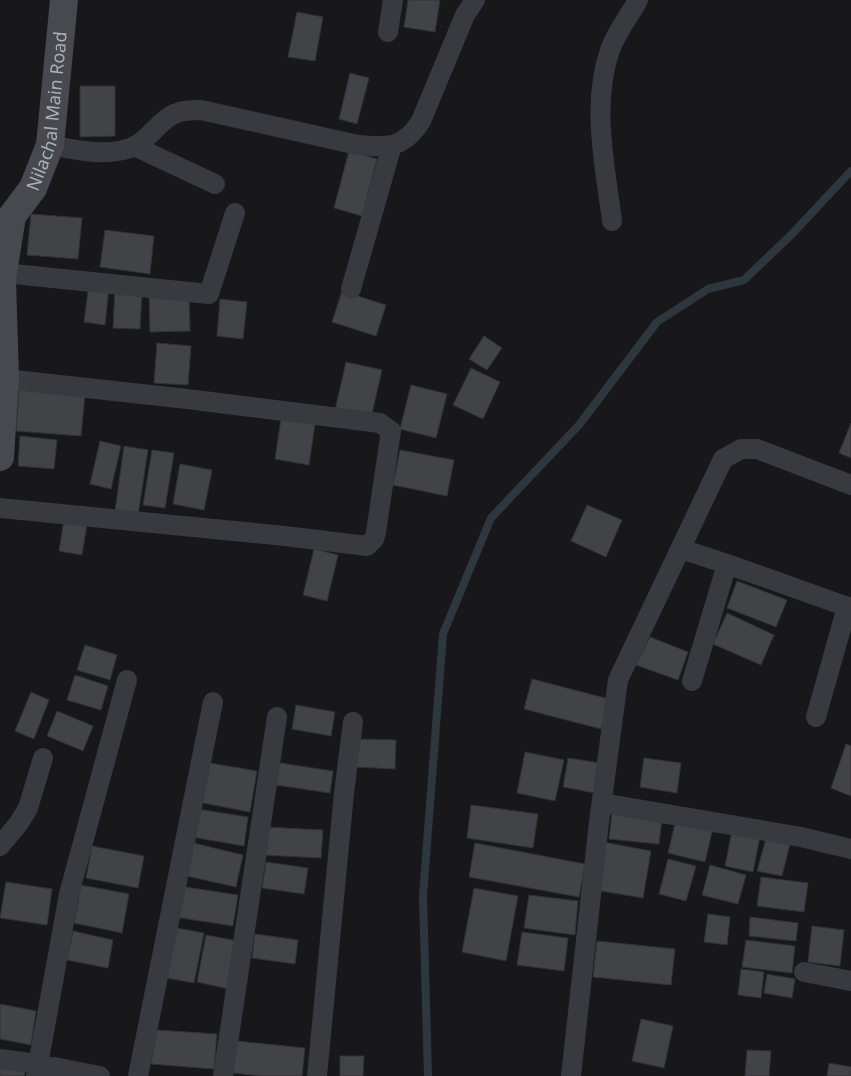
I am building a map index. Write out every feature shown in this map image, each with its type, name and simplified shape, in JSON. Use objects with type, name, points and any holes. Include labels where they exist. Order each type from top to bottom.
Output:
[{"type":"street","name":"Nilachal Main Road","points":[[4,273],[12,216],[33,188],[50,145],[64,0]]},
{"type":"street","points":[[388,32],[394,0]]},
{"type":"street","points":[[50,145],[105,152],[134,146],[172,115],[184,111],[201,110],[358,145],[392,146],[403,141],[413,132],[421,120],[465,16],[475,0]]},
{"type":"street","points":[[612,221],[600,120],[600,99],[604,68],[610,48],[638,0]]},
{"type":"street","points":[[134,146],[215,184]]},
{"type":"street","points":[[351,289],[392,146]]},
{"type":"street","points":[[0,457],[5,379],[4,273],[209,294],[235,213]]},
{"type":"street","points":[[0,508],[285,536],[367,546],[374,539],[376,532],[391,431],[380,423],[197,400],[5,379]]},
{"type":"street","points":[[571,1076],[618,680],[723,459],[741,449],[757,449],[851,484]]},
{"type":"street","points":[[681,549],[849,608],[816,717]]},
{"type":"street","points":[[692,681],[727,564]]},
{"type":"street","points":[[37,1070],[69,894],[127,680]]},
{"type":"street","points":[[138,1076],[213,702]]},
{"type":"street","points":[[223,1076],[277,717]]},
{"type":"street","points":[[317,1076],[344,793],[353,722]]},
{"type":"street","points":[[0,846],[19,823],[28,808],[44,758]]},
{"type":"street","points":[[602,804],[801,838],[851,849]]},
{"type":"street","points":[[804,972],[851,981]]},
{"type":"street","points":[[0,1058],[37,1070],[100,1076]]},
{"type":"building","points":[[408,0],[440,0],[435,32],[404,27]]},
{"type":"building","points":[[297,12],[323,17],[315,61],[288,57]]},
{"type":"building","points":[[350,73],[369,78],[357,124],[339,119]]},
{"type":"building","points":[[80,86],[115,86],[115,136],[80,137]]},
{"type":"building","points":[[349,151],[377,159],[362,216],[334,208]]},
{"type":"building","points":[[31,214],[82,218],[78,259],[27,255]]},
{"type":"building","points":[[105,230],[154,236],[150,274],[100,267]]},
{"type":"building","points":[[89,284],[109,287],[105,325],[84,322]]},
{"type":"building","points":[[115,290],[142,292],[140,329],[113,328]]},
{"type":"building","points":[[342,291],[386,305],[376,336],[332,322]]},
{"type":"building","points":[[189,294],[190,331],[150,332],[149,295]]},
{"type":"building","points":[[220,299],[247,302],[243,339],[217,336]]},
{"type":"building","points":[[484,336],[502,348],[487,370],[469,359]]},
{"type":"building","points":[[157,343],[191,346],[188,385],[154,383]]},
{"type":"building","points":[[346,362],[382,370],[371,418],[335,410]]},
{"type":"building","points":[[471,368],[500,382],[483,419],[453,405]]},
{"type":"building","points":[[411,385],[447,394],[436,438],[400,429]]},
{"type":"building","points":[[19,389],[85,394],[81,436],[16,431]]},
{"type":"building","points":[[281,419],[315,424],[309,465],[275,459]]},
{"type":"building","points":[[851,423],[851,458],[839,453]]},
{"type":"building","points":[[20,436],[57,440],[54,469],[18,466]]},
{"type":"building","points":[[100,441],[121,446],[111,489],[90,484]]},
{"type":"building","points":[[124,446],[148,450],[138,515],[115,511]]},
{"type":"building","points":[[152,450],[174,453],[165,508],[143,505]]},
{"type":"building","points":[[400,450],[454,460],[447,496],[393,485]]},
{"type":"building","points":[[180,464],[212,470],[204,510],[173,504]]},
{"type":"building","points":[[587,505],[622,520],[606,557],[571,541]]},
{"type":"building","points":[[64,520],[87,524],[82,555],[59,551]]},
{"type":"building","points":[[314,549],[338,555],[327,601],[303,595]]},
{"type":"building","points":[[737,581],[787,600],[776,627],[727,608]]},
{"type":"building","points":[[727,613],[774,635],[761,665],[713,644]]},
{"type":"building","points":[[650,637],[688,652],[678,680],[636,665]]},
{"type":"building","points":[[85,645],[117,655],[110,680],[77,670]]},
{"type":"building","points":[[75,675],[108,686],[101,710],[67,700]]},
{"type":"building","points":[[532,679],[609,699],[601,729],[524,709]]},
{"type":"building","points":[[31,692],[49,700],[34,739],[15,731]]},
{"type":"building","points":[[296,705],[335,712],[331,736],[292,729]]},
{"type":"building","points":[[57,711],[93,726],[83,751],[47,736]]},
{"type":"building","points":[[356,739],[396,740],[395,769],[355,767]]},
{"type":"building","points":[[846,744],[851,746],[851,796],[831,788]]},
{"type":"building","points":[[525,752],[564,760],[555,801],[517,793]]},
{"type":"building","points":[[568,758],[600,763],[595,793],[563,787]]},
{"type":"building","points":[[644,758],[681,763],[677,793],[640,787]]},
{"type":"building","points":[[204,762],[257,771],[250,812],[198,802]]},
{"type":"building","points":[[280,763],[333,771],[330,793],[276,785]]},
{"type":"building","points":[[471,805],[538,814],[533,848],[467,838]]},
{"type":"building","points":[[197,809],[248,817],[244,846],[192,837]]},
{"type":"building","points":[[612,813],[662,819],[659,844],[609,839]]},
{"type":"building","points":[[676,819],[713,828],[705,862],[668,853]]},
{"type":"building","points":[[266,827],[323,830],[321,858],[264,855]]},
{"type":"building","points":[[732,831],[760,836],[753,872],[725,866]]},
{"type":"building","points":[[767,835],[791,840],[782,876],[757,871]]},
{"type":"building","points":[[189,842],[243,855],[236,887],[182,875]]},
{"type":"building","points":[[603,842],[651,851],[643,898],[595,890]]},
{"type":"building","points":[[475,843],[585,864],[579,897],[469,877]]},
{"type":"building","points":[[92,846],[144,856],[138,888],[86,878]]},
{"type":"building","points":[[668,859],[696,866],[686,901],[659,894]]},
{"type":"building","points":[[266,862],[308,868],[304,894],[262,888]]},
{"type":"building","points":[[710,865],[746,875],[738,904],[702,895]]},
{"type":"building","points":[[761,877],[808,883],[804,912],[757,906]]},
{"type":"building","points":[[6,882],[52,889],[47,925],[0,918]]},
{"type":"building","points":[[81,885],[129,894],[122,933],[74,923]]},
{"type":"building","points":[[179,886],[238,895],[233,926],[175,917]]},
{"type":"building","points":[[474,888],[518,896],[506,961],[462,952]]},
{"type":"building","points":[[529,895],[578,901],[575,935],[524,928]]},
{"type":"building","points":[[708,914],[730,917],[727,945],[704,942]]},
{"type":"building","points":[[750,917],[798,923],[796,941],[749,936]]},
{"type":"building","points":[[812,926],[844,930],[840,966],[808,962]]},
{"type":"building","points":[[171,927],[204,933],[194,983],[162,977]]},
{"type":"building","points":[[73,931],[113,940],[108,968],[67,960]]},
{"type":"building","points":[[522,932],[568,938],[564,971],[517,965]]},
{"type":"building","points":[[255,934],[298,940],[295,964],[252,958]]},
{"type":"building","points":[[206,935],[238,941],[229,989],[197,982]]},
{"type":"building","points":[[746,940],[795,946],[792,973],[742,967]]},
{"type":"building","points":[[597,941],[675,949],[671,985],[593,977]]},
{"type":"building","points":[[741,969],[764,972],[761,998],[738,995]]},
{"type":"building","points":[[767,974],[795,979],[792,998],[764,993]]},
{"type":"building","points":[[0,1004],[36,1011],[31,1045],[0,1039]]},
{"type":"building","points":[[641,1019],[673,1026],[664,1068],[632,1061]]},
{"type":"building","points":[[157,1030],[217,1034],[214,1069],[151,1064]]},
{"type":"building","points":[[236,1041],[305,1048],[302,1076],[261,1076],[233,1073]]},
{"type":"building","points":[[747,1050],[771,1051],[769,1076],[745,1076]]},
{"type":"building","points":[[340,1056],[364,1056],[363,1076],[340,1076]]},
{"type":"building","points":[[829,1063],[851,1067],[851,1076],[827,1076]]},
{"type":"building","points":[[0,1068],[25,1072],[24,1076],[0,1076]]},
{"type":"waterway","points":[[428,1076],[423,896],[443,634],[491,518],[579,425],[657,322],[708,289],[744,280],[792,234],[851,171]]}]
